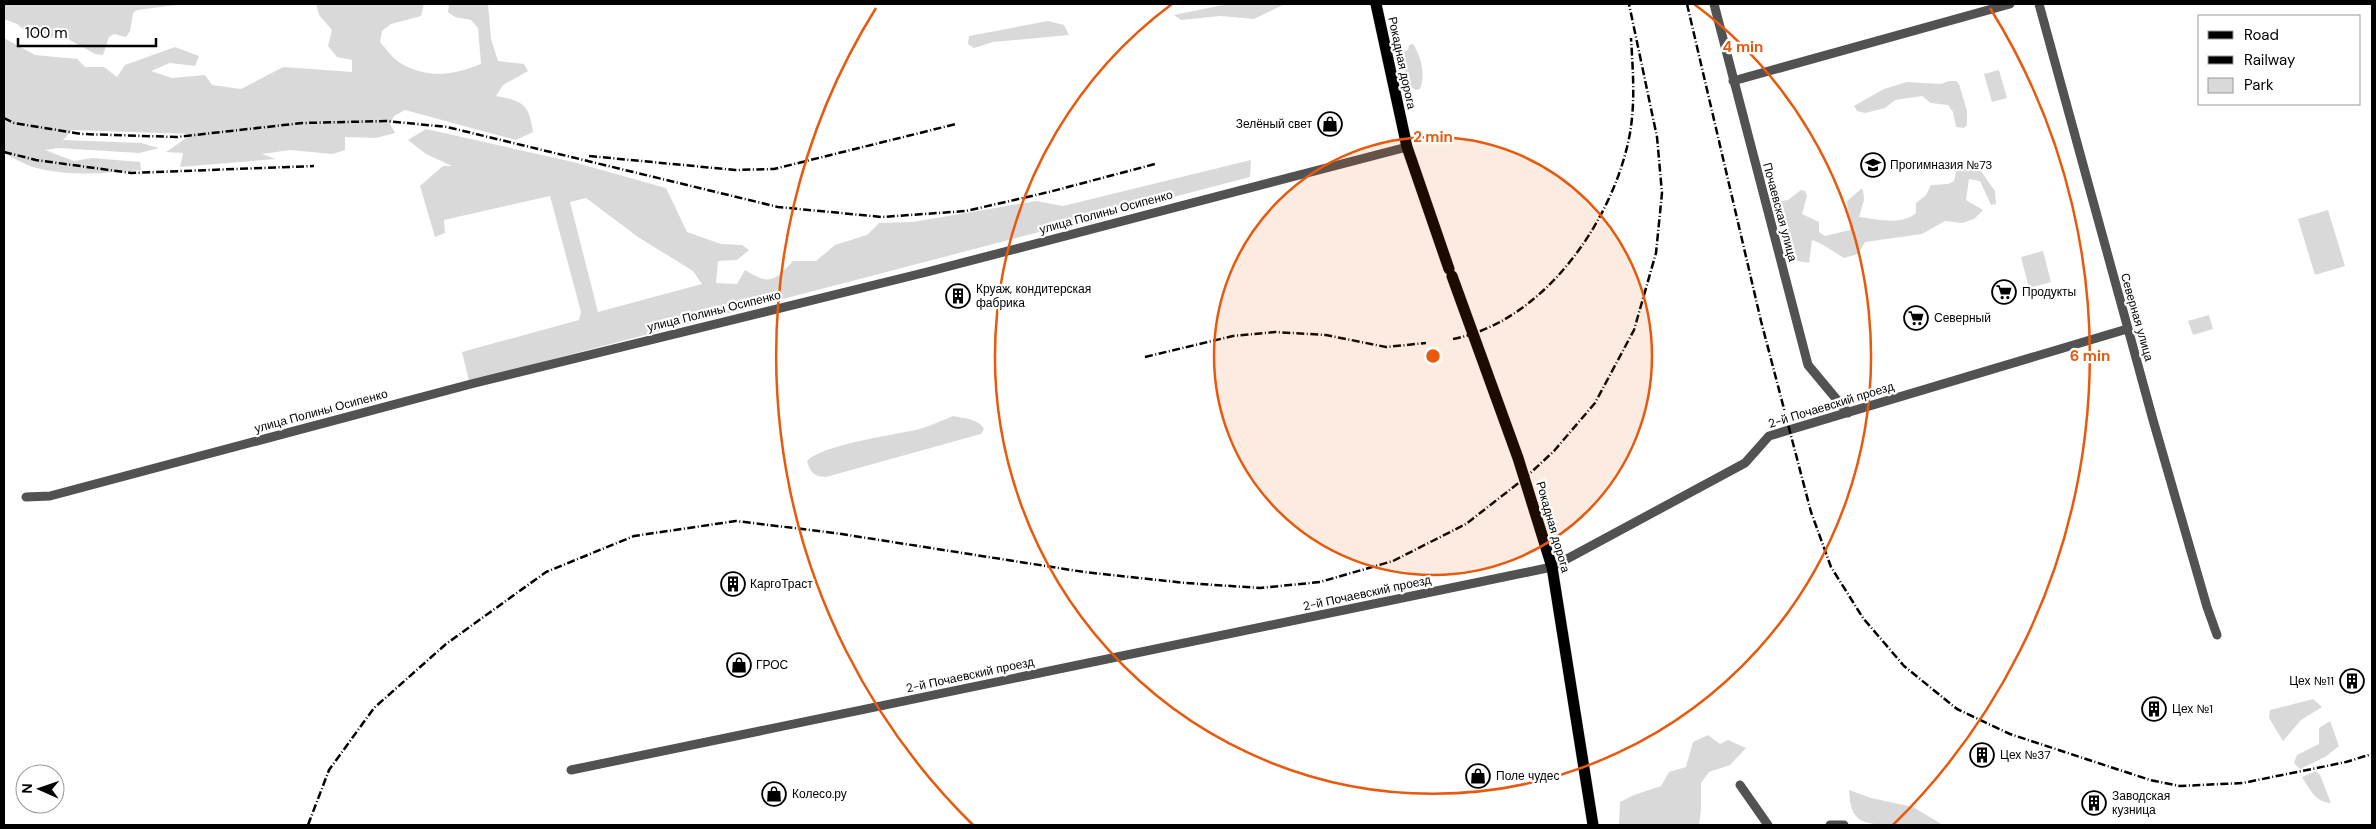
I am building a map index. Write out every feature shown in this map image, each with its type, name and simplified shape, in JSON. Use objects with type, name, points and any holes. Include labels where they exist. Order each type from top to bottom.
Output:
[{"type":"main road","name":"Рокадная дорога","points":[[1376,4],[1407,147],[1518,458],[1552,567],[1593,825]]},
{"type":"street","name":"Почаевская улица","points":[[1714,4],[1808,365],[1848,413]]},
{"type":"street","points":[[1733,80],[2010,4]]},
{"type":"street","name":"Северная улица","points":[[2039,4],[2127,328],[2207,607],[2217,635]]},
{"type":"street","name":"улица Полины Осипенко","points":[[26,497],[50,496],[471,384],[927,272],[1407,147]]},
{"type":"street","name":"2-й Почаевский проезд","points":[[571,770],[1552,567],[1744,462],[1769,436],[2127,328]]},
{"type":"street","points":[[1740,785],[1768,825]]},
{"type":"street","points":[[1830,825],[1844,825]]},
{"type":"green space","points":[[4,4],[185,4],[137,10],[133,13],[130,31],[126,37],[114,34],[109,37],[103,55],[95,54],[68,39],[30,35],[17,24],[4,19]]},
{"type":"green space","points":[[316,4],[424,4],[421,16],[391,24],[382,31],[380,42],[402,64],[422,72],[442,74],[461,71],[481,64],[478,28],[471,20],[455,17],[448,12],[449,4],[488,4],[491,39],[498,61],[524,64],[528,71],[503,85],[496,96],[519,102],[523,105],[529,115],[533,132],[516,140],[405,110],[394,116],[390,124],[395,133],[376,138],[345,137],[345,150],[333,154],[290,150],[262,154],[276,159],[180,167],[183,153],[166,152],[192,134],[72,130],[63,140],[141,143],[159,148],[139,153],[58,148],[45,150],[74,161],[92,158],[140,162],[141,170],[88,174],[62,173],[36,168],[4,153],[4,38],[35,55],[77,59],[85,67],[104,67],[117,77],[125,65],[175,47],[199,56],[195,66],[170,63],[151,71],[172,78],[205,75],[212,85],[241,89],[283,67],[352,72],[352,60],[337,57],[328,46],[332,30],[319,15]]},
{"type":"green space","points":[[1228,4],[1285,4],[1254,19],[1220,16],[1181,20],[1174,15]]},
{"type":"green space","points":[[1048,21],[1064,25],[1069,35],[993,42],[974,48],[968,44],[969,36]]},
{"type":"green space","points":[[1413,44],[1423,72],[1422,84],[1420,89],[1416,90],[1405,84],[1404,68],[1399,63],[1398,57],[1399,54],[1408,50],[1409,45]]},
{"type":"green space","points":[[1999,70],[2007,98],[1992,102],[1984,74]]},
{"type":"green space","points":[[1956,81],[1959,84],[1967,111],[1967,125],[1964,128],[1956,127],[1953,112],[1948,105],[1931,103],[1922,96],[1895,100],[1885,108],[1865,113],[1857,111],[1854,106],[1884,89],[1907,82],[1941,84]]},
{"type":"green space","points":[[426,129],[573,162],[666,188],[687,232],[721,244],[742,245],[749,250],[737,260],[718,261],[716,283],[737,284],[745,270],[760,278],[771,279],[781,273],[793,261],[816,261],[835,245],[867,235],[879,223],[913,222],[1036,201],[1063,206],[1251,160],[1250,177],[469,381],[462,352],[579,320],[581,312],[550,196],[444,220],[445,233],[435,237],[420,186],[443,166],[452,166],[426,154],[408,140]],"holes":[[[586,198],[638,237],[693,271],[702,284],[598,312],[570,202]]]},
{"type":"green space","points":[[1973,160],[1995,191],[1996,204],[1991,205],[1980,181],[1969,179],[1966,200],[1983,210],[1974,219],[1962,223],[1945,221],[1922,234],[1865,242],[1858,254],[1844,258],[1812,240],[1809,263],[1793,260],[1781,201],[1788,200],[1801,190],[1805,191],[1807,196],[1802,214],[1819,222],[1819,232],[1825,236],[1850,230],[1847,201],[1861,189],[1863,190],[1864,200],[1859,217],[1896,221],[1916,213],[1916,203],[1926,195],[1931,185],[1948,184],[1954,181],[1958,161]]},
{"type":"green space","points":[[2328,210],[2345,266],[2315,275],[2298,219]]},
{"type":"green space","points":[[2043,251],[2051,282],[2029,288],[2021,257]]},
{"type":"green space","points":[[2209,315],[2213,329],[2193,335],[2188,321]]},
{"type":"green space","points":[[953,416],[975,421],[984,429],[981,434],[826,477],[816,475],[808,465],[807,461],[827,450],[858,441],[916,430]]},
{"type":"green space","points":[[2313,699],[2322,707],[2301,720],[2283,741],[2269,718],[2270,710]]},
{"type":"green space","points":[[2330,721],[2339,746],[2325,757],[2300,769],[2294,763],[2297,755],[2319,744],[2319,728]]},
{"type":"green space","points":[[1708,735],[1720,744],[1728,740],[1746,748],[1730,765],[1709,772],[1701,783],[1699,825],[1619,825],[1620,802],[1661,786],[1669,772],[1686,767],[1693,742]]},
{"type":"green space","points":[[2316,771],[2320,775],[2331,803],[2317,798],[2302,777]]},
{"type":"green space","points":[[1849,790],[1871,798],[1913,807],[1943,825],[1886,825],[1866,822],[1859,819],[1854,813]]},
{"type":"railway","points":[[308,825],[329,770],[374,708],[446,644],[546,572],[634,536],[736,521],[835,533],[1084,572],[1186,583],[1260,588],[1320,582],[1393,561],[1466,524],[1525,478],[1554,451],[1595,403],[1634,330],[1656,253],[1662,193],[1657,137],[1629,4]]},
{"type":"railway","points":[[1687,4],[1761,321],[1811,512],[1831,567],[1863,618],[1904,666],[1957,709],[2010,734],[2150,780],[2180,786],[2243,783],[2346,762],[2372,754]]},
{"type":"railway","points":[[1453,339],[1485,329],[1515,313],[1542,292],[1566,266],[1587,237],[1605,207],[1619,175],[1631,130],[1633,104],[1631,38]]},
{"type":"railway","points":[[4,118],[14,123],[82,134],[177,137],[302,123],[386,121],[447,127],[778,207],[882,217],[966,211],[1049,192],[1155,164]]},
{"type":"railway","points":[[589,156],[735,170],[774,169],[956,124]]},
{"type":"railway","points":[[4,152],[36,160],[131,173],[314,166]]},
{"type":"railway","points":[[1145,357],[1233,336],[1275,332],[1326,335],[1386,347],[1426,343]]},
{"type":"place","name":"Зелёный свет","points":[[1330,124]]},
{"type":"place","name":"Прогимназия №73","points":[[1873,165]]},
{"type":"place","name":"Продукты","points":[[2004,292]]},
{"type":"place","name":"Круаж, кондитерская фабрика","points":[[958,296]]},
{"type":"place","name":"Северный","points":[[1916,318]]},
{"type":"place","name":"КаргоТраст","points":[[733,584]]},
{"type":"place","name":"ГРОС","points":[[739,665]]},
{"type":"place","name":"Цех №11","points":[[2352,681]]},
{"type":"place","name":"Цех №1","points":[[2154,709]]},
{"type":"place","name":"Цех №37","points":[[1982,755]]},
{"type":"place","name":"Поле чудес","points":[[1478,776]]},
{"type":"place","name":"Колесо.ру","points":[[774,794]]},
{"type":"place","name":"Заводская кузница","points":[[2094,803]]}]
